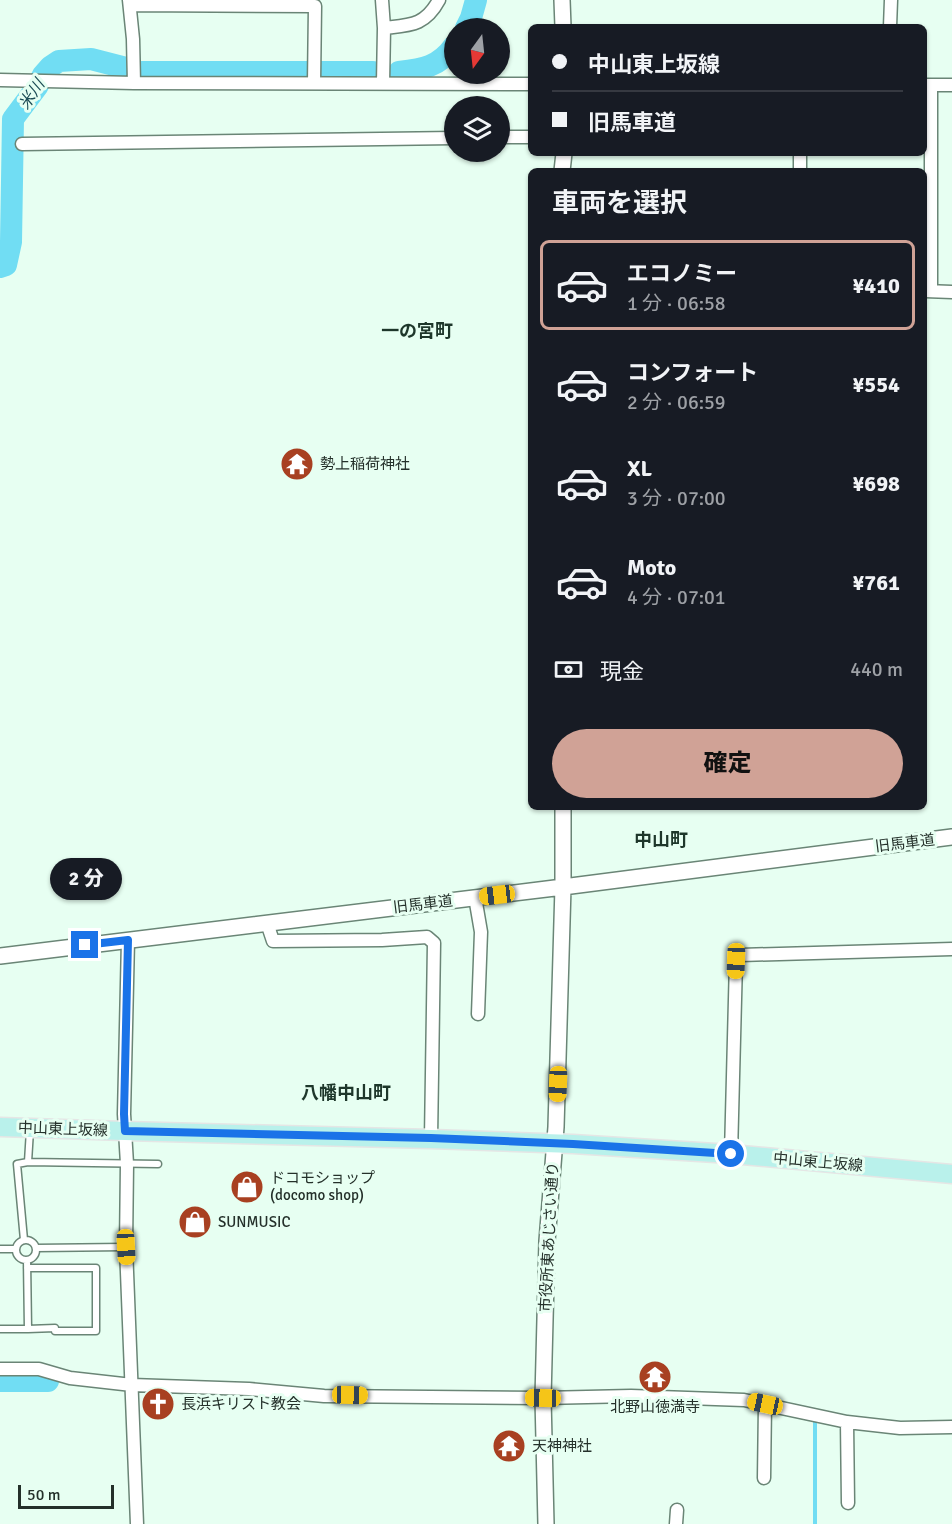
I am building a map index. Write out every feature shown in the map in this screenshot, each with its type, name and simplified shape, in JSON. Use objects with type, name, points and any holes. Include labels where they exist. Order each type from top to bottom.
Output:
[{"type":"main road","name":"中山東上坂線","points":[[0,1127],[431,1138],[555,1144],[731,1154],[952,1174]]},
{"type":"street","points":[[382,0],[383,83]]},
{"type":"street","points":[[384,28],[415,24],[428,15],[439,0]]},
{"type":"street","points":[[562,0],[563,24]]},
{"type":"street","points":[[890,24],[891,0]]},
{"type":"street","points":[[135,82],[129,3],[315,6],[314,83]]},
{"type":"street","points":[[0,80],[528,84]]},
{"type":"street","points":[[952,85],[927,85],[928,291],[952,292]]},
{"type":"street","points":[[510,137],[528,137]]},
{"type":"street","points":[[22,144],[444,138]]},
{"type":"street","name":"市役所東あじさい通り","points":[[546,1524],[543,1398],[547,1241],[556,1127],[563,887],[562,810]]},
{"type":"street","name":"旧馬車道","points":[[0,956],[952,837]]},
{"type":"street","points":[[475,897],[481,932],[478,1014]]},
{"type":"street","points":[[267,923],[273,940],[428,938],[434,944],[431,1138]]},
{"type":"street","points":[[128,940],[124,1114],[127,1164],[126,1247],[138,1524]]},
{"type":"street","points":[[731,1154],[736,961],[741,955],[952,950]]},
{"type":"street","points":[[0,1369],[39,1369],[70,1378],[132,1385],[249,1389],[324,1395],[543,1398],[631,1396],[744,1400],[847,1422],[900,1428],[952,1427]]},
{"type":"street","points":[[764,1478],[765,1404]]},
{"type":"street","points":[[847,1422],[848,1503]]},
{"type":"street","points":[[676,1524],[677,1510]]},
{"type":"lane","points":[[28,1162],[30,1127]]},
{"type":"lane","points":[[24,1240],[17,1164],[28,1162],[158,1164]]},
{"type":"lane","points":[[24,1240],[31,1240],[36,1248],[35,1254],[27,1260],[20,1258],[16,1252],[18,1243],[24,1240]]},
{"type":"lane","points":[[36,1248],[126,1247]]},
{"type":"lane","points":[[0,1249],[16,1249]]},
{"type":"lane","points":[[27,1260],[28,1329]]},
{"type":"lane","points":[[0,1329],[55,1328],[55,1331],[96,1331],[96,1268],[27,1268]]},
{"type":"waterway","name":"米川","points":[[471,18],[476,0]]},
{"type":"waterway","name":"米川","points":[[399,72],[430,66],[444,56]]},
{"type":"waterway","name":"米川","points":[[0,267],[6,265],[11,242],[13,119],[37,87],[43,75],[59,61],[91,59],[126,68]]},
{"type":"waterway","name":"米川","points":[[142,72],[310,72]]},
{"type":"waterway","name":"米川","points":[[320,72],[373,72]]},
{"type":"waterway","points":[[0,1381],[48,1381]]},
{"type":"waterway","points":[[815,1420],[815,1524]]},
{"type":"place","name":"勢上稲荷神社","points":[[297,464]]},
{"type":"place","name":"ドコモショップ (docomo shop)","points":[[247,1187]]},
{"type":"place","name":"SUNMUSIC","points":[[195,1222]]},
{"type":"place","name":"北野山徳満寺","points":[[655,1377]]},
{"type":"place","name":"長浜キリスト教会","points":[[158,1404]]},
{"type":"place","name":"天神神社","points":[[509,1446]]},
{"type":"district","name":"一の宮町","points":[[417,331]]},
{"type":"district","name":"中山町","points":[[661,840]]},
{"type":"district","name":"八幡中山町","points":[[346,1093]]},
{"type":"route","points":[[85,945],[128,940],[125,1131],[431,1138],[731,1154]]}]
